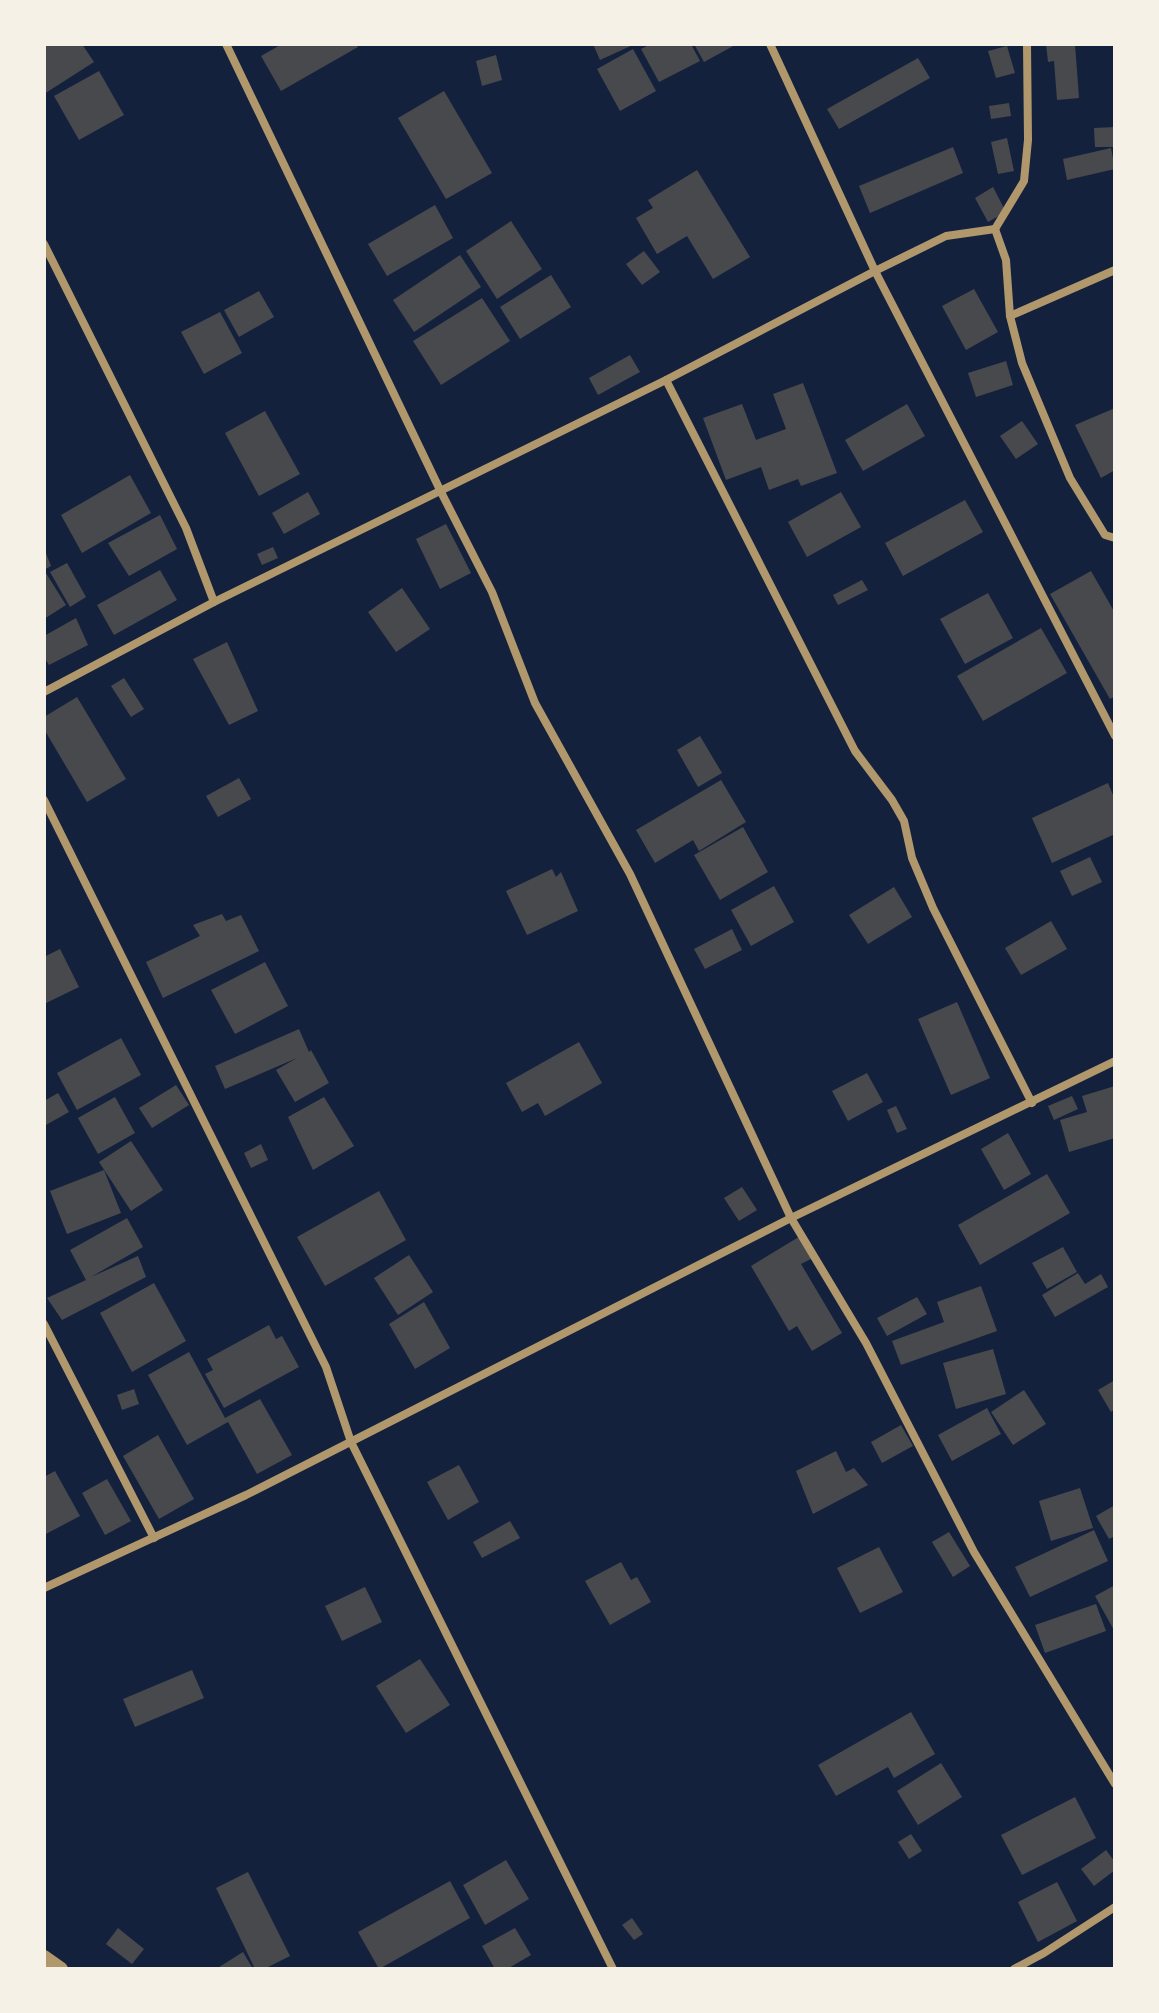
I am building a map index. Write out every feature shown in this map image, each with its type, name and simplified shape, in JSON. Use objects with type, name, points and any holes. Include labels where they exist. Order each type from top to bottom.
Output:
[{"type":"street","points":[[226,44],[492,592],[535,703],[630,874],[791,1218],[866,1343],[974,1552],[1115,1784]]},
{"type":"street","points":[[770,44],[875,271],[1115,736]]},
{"type":"street","points":[[995,229],[1024,181],[1028,140],[1027,44]]},
{"type":"street","points":[[44,692],[214,602],[666,380],[946,236],[995,229]]},
{"type":"street","points":[[995,229],[1006,260],[1010,316],[1022,363],[1070,478],[1105,535],[1115,538]]},
{"type":"street","points":[[44,244],[186,528],[214,602]]},
{"type":"street","points":[[1010,316],[1115,270]]},
{"type":"street","points":[[666,380],[855,751],[904,821],[912,858],[933,908],[1032,1103]]},
{"type":"street","points":[[44,800],[326,1367],[351,1442],[613,1969]]},
{"type":"street","points":[[44,1588],[246,1495],[791,1218],[1115,1061]]},
{"type":"street","points":[[44,1324],[154,1538]]},
{"type":"street","points":[[1014,1969],[1115,1907]]},
{"type":"street","points":[[44,1957],[61,1969]]},
{"type":"building","points":[[49,44],[82,44],[94,62],[44,94],[44,47]]},
{"type":"building","points":[[282,44],[356,44],[358,47],[281,91],[261,56]]},
{"type":"building","points":[[593,44],[635,44],[600,60]]},
{"type":"building","points":[[651,44],[691,44],[700,61],[659,82],[641,49]]},
{"type":"building","points":[[694,44],[737,44],[704,62]]},
{"type":"building","points":[[1046,44],[1075,44],[1079,98],[1057,100],[1054,61],[1048,62]]},
{"type":"building","points":[[1007,46],[1015,73],[996,78],[988,51]]},
{"type":"building","points":[[633,49],[656,91],[620,111],[597,69]]},
{"type":"building","points":[[496,55],[502,80],[482,86],[476,61]]},
{"type":"building","points":[[918,58],[930,78],[839,129],[827,109]]},
{"type":"building","points":[[99,71],[124,115],[79,140],[54,96]]},
{"type":"building","points":[[444,91],[492,173],[446,199],[398,118]]},
{"type":"building","points":[[1009,103],[1011,116],[991,119],[989,106]]},
{"type":"building","points":[[1115,127],[1115,147],[1095,147],[1094,128]]},
{"type":"building","points":[[1007,138],[1014,171],[998,174],[991,142]]},
{"type":"building","points":[[953,147],[963,173],[870,213],[859,186]]},
{"type":"building","points":[[1111,148],[1115,169],[1067,180],[1063,159]]},
{"type":"building","points":[[697,170],[750,257],[713,279],[687,236],[657,254],[636,218],[653,208],[648,200]]},
{"type":"building","points":[[993,187],[1006,212],[988,222],[975,198]]},
{"type":"building","points":[[435,205],[453,238],[387,276],[368,244]]},
{"type":"building","points":[[511,221],[542,269],[497,299],[466,251]]},
{"type":"building","points":[[644,251],[660,272],[642,285],[626,264]]},
{"type":"building","points":[[460,255],[481,287],[414,332],[393,300]]},
{"type":"building","points":[[551,275],[571,307],[520,339],[500,307]]},
{"type":"building","points":[[974,289],[998,332],[966,350],[942,306]]},
{"type":"building","points":[[259,291],[274,317],[239,337],[224,310]]},
{"type":"building","points":[[482,298],[510,341],[441,385],[413,341]]},
{"type":"building","points":[[220,312],[242,353],[204,374],[181,332]]},
{"type":"building","points":[[630,355],[640,372],[598,395],[589,378]]},
{"type":"building","points":[[1006,361],[1013,385],[976,397],[968,373]]},
{"type":"building","points":[[803,383],[837,473],[801,486],[798,479],[769,490],[761,467],[726,480],[703,418],[742,404],[756,440],[786,429],[773,394]]},
{"type":"building","points":[[907,404],[925,436],[863,471],[845,440]]},
{"type":"building","points":[[1115,408],[1115,470],[1101,478],[1075,425]]},
{"type":"building","points":[[265,411],[300,474],[259,496],[225,433]]},
{"type":"building","points":[[1022,421],[1038,444],[1016,459],[1000,436]]},
{"type":"building","points":[[130,475],[151,513],[82,553],[61,515]]},
{"type":"building","points":[[308,492],[320,514],[284,534],[272,513]]},
{"type":"building","points":[[841,492],[861,527],[807,557],[788,522]]},
{"type":"building","points":[[965,500],[983,532],[903,576],[885,543]]},
{"type":"building","points":[[160,515],[177,549],[129,576],[108,543]]},
{"type":"building","points":[[446,524],[471,573],[440,589],[416,539]]},
{"type":"building","points":[[273,547],[278,558],[262,565],[257,554]]},
{"type":"building","points":[[44,548],[51,566],[44,570]]},
{"type":"building","points":[[67,563],[86,597],[70,607],[50,572]]},
{"type":"building","points":[[44,570],[66,605],[44,619]]},
{"type":"building","points":[[160,570],[177,600],[114,635],[97,605]]},
{"type":"building","points":[[1091,571],[1115,613],[1115,696],[1110,699],[1050,594]]},
{"type":"building","points":[[862,580],[868,590],[838,605],[833,595]]},
{"type":"building","points":[[402,588],[430,629],[396,652],[368,612]]},
{"type":"building","points":[[988,593],[1013,638],[965,664],[940,619]]},
{"type":"building","points":[[76,618],[88,645],[49,665],[44,657],[44,636]]},
{"type":"building","points":[[1041,628],[1067,673],[983,721],[957,676]]},
{"type":"building","points":[[227,642],[258,711],[229,725],[193,659]]},
{"type":"building","points":[[124,678],[144,709],[131,717],[111,686]]},
{"type":"building","points":[[77,697],[126,779],[87,802],[44,729],[44,717]]},
{"type":"building","points":[[700,736],[722,773],[698,787],[677,750]]},
{"type":"building","points":[[239,778],[251,799],[218,817],[206,796]]},
{"type":"building","points":[[721,780],[746,822],[699,851],[693,840],[655,863],[636,830]]},
{"type":"building","points":[[1108,783],[1115,800],[1115,834],[1052,863],[1032,818]]},
{"type":"building","points":[[743,827],[768,872],[720,900],[694,855]]},
{"type":"building","points":[[1090,857],[1102,882],[1072,896],[1060,871]]},
{"type":"building","points":[[552,869],[556,877],[561,872],[578,911],[527,935],[506,891]]},
{"type":"building","points":[[774,886],[794,922],[751,946],[731,910]]},
{"type":"building","points":[[894,887],[912,917],[868,944],[849,915]]},
{"type":"building","points":[[222,914],[226,921],[241,915],[259,951],[163,998],[146,962],[200,936],[193,925]]},
{"type":"building","points":[[1051,921],[1067,949],[1021,975],[1005,948]]},
{"type":"building","points":[[732,929],[742,950],[705,969],[694,949]]},
{"type":"building","points":[[60,949],[79,987],[44,1004],[44,957]]},
{"type":"building","points":[[265,962],[288,1006],[235,1034],[211,990]]},
{"type":"building","points":[[957,1002],[990,1078],[951,1095],[918,1019]]},
{"type":"building","points":[[299,1029],[309,1052],[311,1050],[329,1083],[295,1102],[276,1070],[297,1058],[225,1089],[215,1066]]},
{"type":"building","points":[[121,1038],[141,1075],[77,1110],[57,1073]]},
{"type":"building","points":[[579,1042],[602,1083],[545,1116],[538,1103],[522,1112],[506,1083]]},
{"type":"building","points":[[867,1073],[883,1102],[848,1121],[832,1091]]},
{"type":"building","points":[[176,1085],[189,1105],[152,1128],[139,1108]]},
{"type":"building","points":[[1115,1086],[1115,1138],[1069,1152],[1060,1120],[1087,1112],[1082,1096]]},
{"type":"building","points":[[58,1093],[69,1112],[44,1126],[44,1101]]},
{"type":"building","points":[[1072,1096],[1078,1109],[1054,1120],[1048,1106]]},
{"type":"building","points":[[115,1097],[135,1133],[98,1154],[78,1118]]},
{"type":"building","points":[[324,1097],[354,1146],[313,1170],[288,1117]]},
{"type":"building","points":[[896,1106],[907,1129],[897,1133],[887,1110]]},
{"type":"building","points":[[1008,1133],[1031,1174],[1004,1190],[981,1149]]},
{"type":"building","points":[[131,1141],[163,1190],[131,1211],[99,1162]]},
{"type":"building","points":[[261,1144],[268,1160],[251,1168],[244,1153]]},
{"type":"building","points":[[104,1170],[121,1213],[67,1234],[50,1191]]},
{"type":"building","points":[[1047,1174],[1070,1213],[980,1265],[958,1225]]},
{"type":"building","points":[[742,1187],[757,1210],[739,1221],[724,1198]]},
{"type":"building","points":[[379,1191],[406,1240],[325,1286],[297,1237]]},
{"type":"building","points":[[127,1218],[143,1247],[91,1277],[138,1256],[146,1277],[62,1320],[47,1298],[86,1280],[70,1250]]},
{"type":"building","points":[[802,1235],[815,1257],[801,1264],[842,1333],[812,1351],[797,1326],[789,1331],[751,1266]]},
{"type":"building","points":[[1063,1247],[1077,1272],[1047,1289],[1032,1263]]},
{"type":"building","points":[[409,1255],[433,1292],[398,1315],[374,1278]]},
{"type":"building","points":[[1078,1273],[1085,1284],[1101,1274],[1108,1287],[1055,1317],[1042,1295]]},
{"type":"building","points":[[154,1283],[186,1341],[132,1372],[100,1313]]},
{"type":"building","points":[[981,1286],[997,1331],[901,1365],[892,1341],[944,1322],[937,1302]]},
{"type":"building","points":[[917,1297],[927,1314],[887,1336],[877,1318]]},
{"type":"building","points":[[424,1302],[450,1348],[415,1369],[389,1324]]},
{"type":"building","points":[[269,1325],[276,1339],[282,1336],[299,1367],[224,1408],[205,1374],[213,1370],[207,1359]]},
{"type":"building","points":[[993,1349],[1006,1394],[956,1409],[943,1363]]},
{"type":"building","points":[[189,1352],[225,1418],[260,1399],[292,1455],[257,1474],[228,1422],[187,1445],[148,1375]]},
{"type":"building","points":[[1115,1380],[1115,1409],[1111,1412],[1098,1390]]},
{"type":"building","points":[[134,1389],[139,1404],[122,1410],[117,1395]]},
{"type":"building","points":[[1024,1390],[1046,1424],[1013,1445],[991,1412]]},
{"type":"building","points":[[987,1408],[1001,1434],[952,1461],[938,1435]]},
{"type":"building","points":[[901,1425],[913,1446],[882,1463],[871,1442]]},
{"type":"building","points":[[158,1435],[194,1499],[159,1519],[123,1456]]},
{"type":"building","points":[[836,1451],[846,1472],[854,1468],[868,1485],[813,1514],[796,1471]]},
{"type":"building","points":[[459,1465],[479,1502],[448,1520],[427,1482]]},
{"type":"building","points":[[55,1471],[80,1516],[44,1535],[44,1477]]},
{"type":"building","points":[[107,1479],[131,1521],[105,1535],[82,1493]]},
{"type":"building","points":[[1080,1488],[1093,1528],[1051,1541],[1039,1501]]},
{"type":"building","points":[[1115,1505],[1115,1536],[1109,1539],[1096,1516]]},
{"type":"building","points":[[510,1521],[520,1538],[482,1558],[473,1542]]},
{"type":"building","points":[[1094,1530],[1108,1561],[1030,1597],[1015,1567]]},
{"type":"building","points":[[949,1532],[970,1566],[953,1577],[932,1542]]},
{"type":"building","points":[[879,1547],[903,1592],[860,1613],[837,1568]]},
{"type":"building","points":[[621,1562],[631,1580],[637,1577],[651,1602],[610,1625],[585,1581]]},
{"type":"building","points":[[1115,1585],[1115,1632],[1095,1596]]},
{"type":"building","points":[[365,1587],[382,1622],[342,1641],[325,1606]]},
{"type":"building","points":[[1096,1604],[1106,1631],[1045,1653],[1035,1625]]},
{"type":"building","points":[[420,1659],[450,1705],[406,1733],[376,1686]]},
{"type":"building","points":[[192,1670],[204,1698],[135,1727],[123,1699]]},
{"type":"building","points":[[911,1712],[935,1754],[894,1778],[888,1767],[836,1796],[818,1765]]},
{"type":"building","points":[[941,1763],[962,1797],[918,1825],[897,1791]]},
{"type":"building","points":[[1075,1797],[1096,1838],[1022,1875],[1001,1835]]},
{"type":"building","points":[[911,1834],[922,1851],[909,1859],[898,1842]]},
{"type":"building","points":[[1106,1850],[1115,1862],[1115,1870],[1094,1886],[1081,1869]]},
{"type":"building","points":[[506,1860],[529,1899],[485,1925],[463,1885]]},
{"type":"building","points":[[248,1872],[290,1956],[264,1969],[255,1969],[216,1888]]},
{"type":"building","points":[[450,1881],[470,1918],[379,1969],[358,1932]]},
{"type":"building","points":[[1057,1882],[1077,1921],[1038,1942],[1018,1902]]},
{"type":"building","points":[[632,1918],[643,1934],[634,1940],[622,1925]]},
{"type":"building","points":[[118,1928],[144,1949],[132,1964],[106,1944]]},
{"type":"building","points":[[515,1928],[531,1955],[507,1969],[495,1969],[482,1946]]},
{"type":"building","points":[[243,1952],[253,1969],[216,1969]]}]
